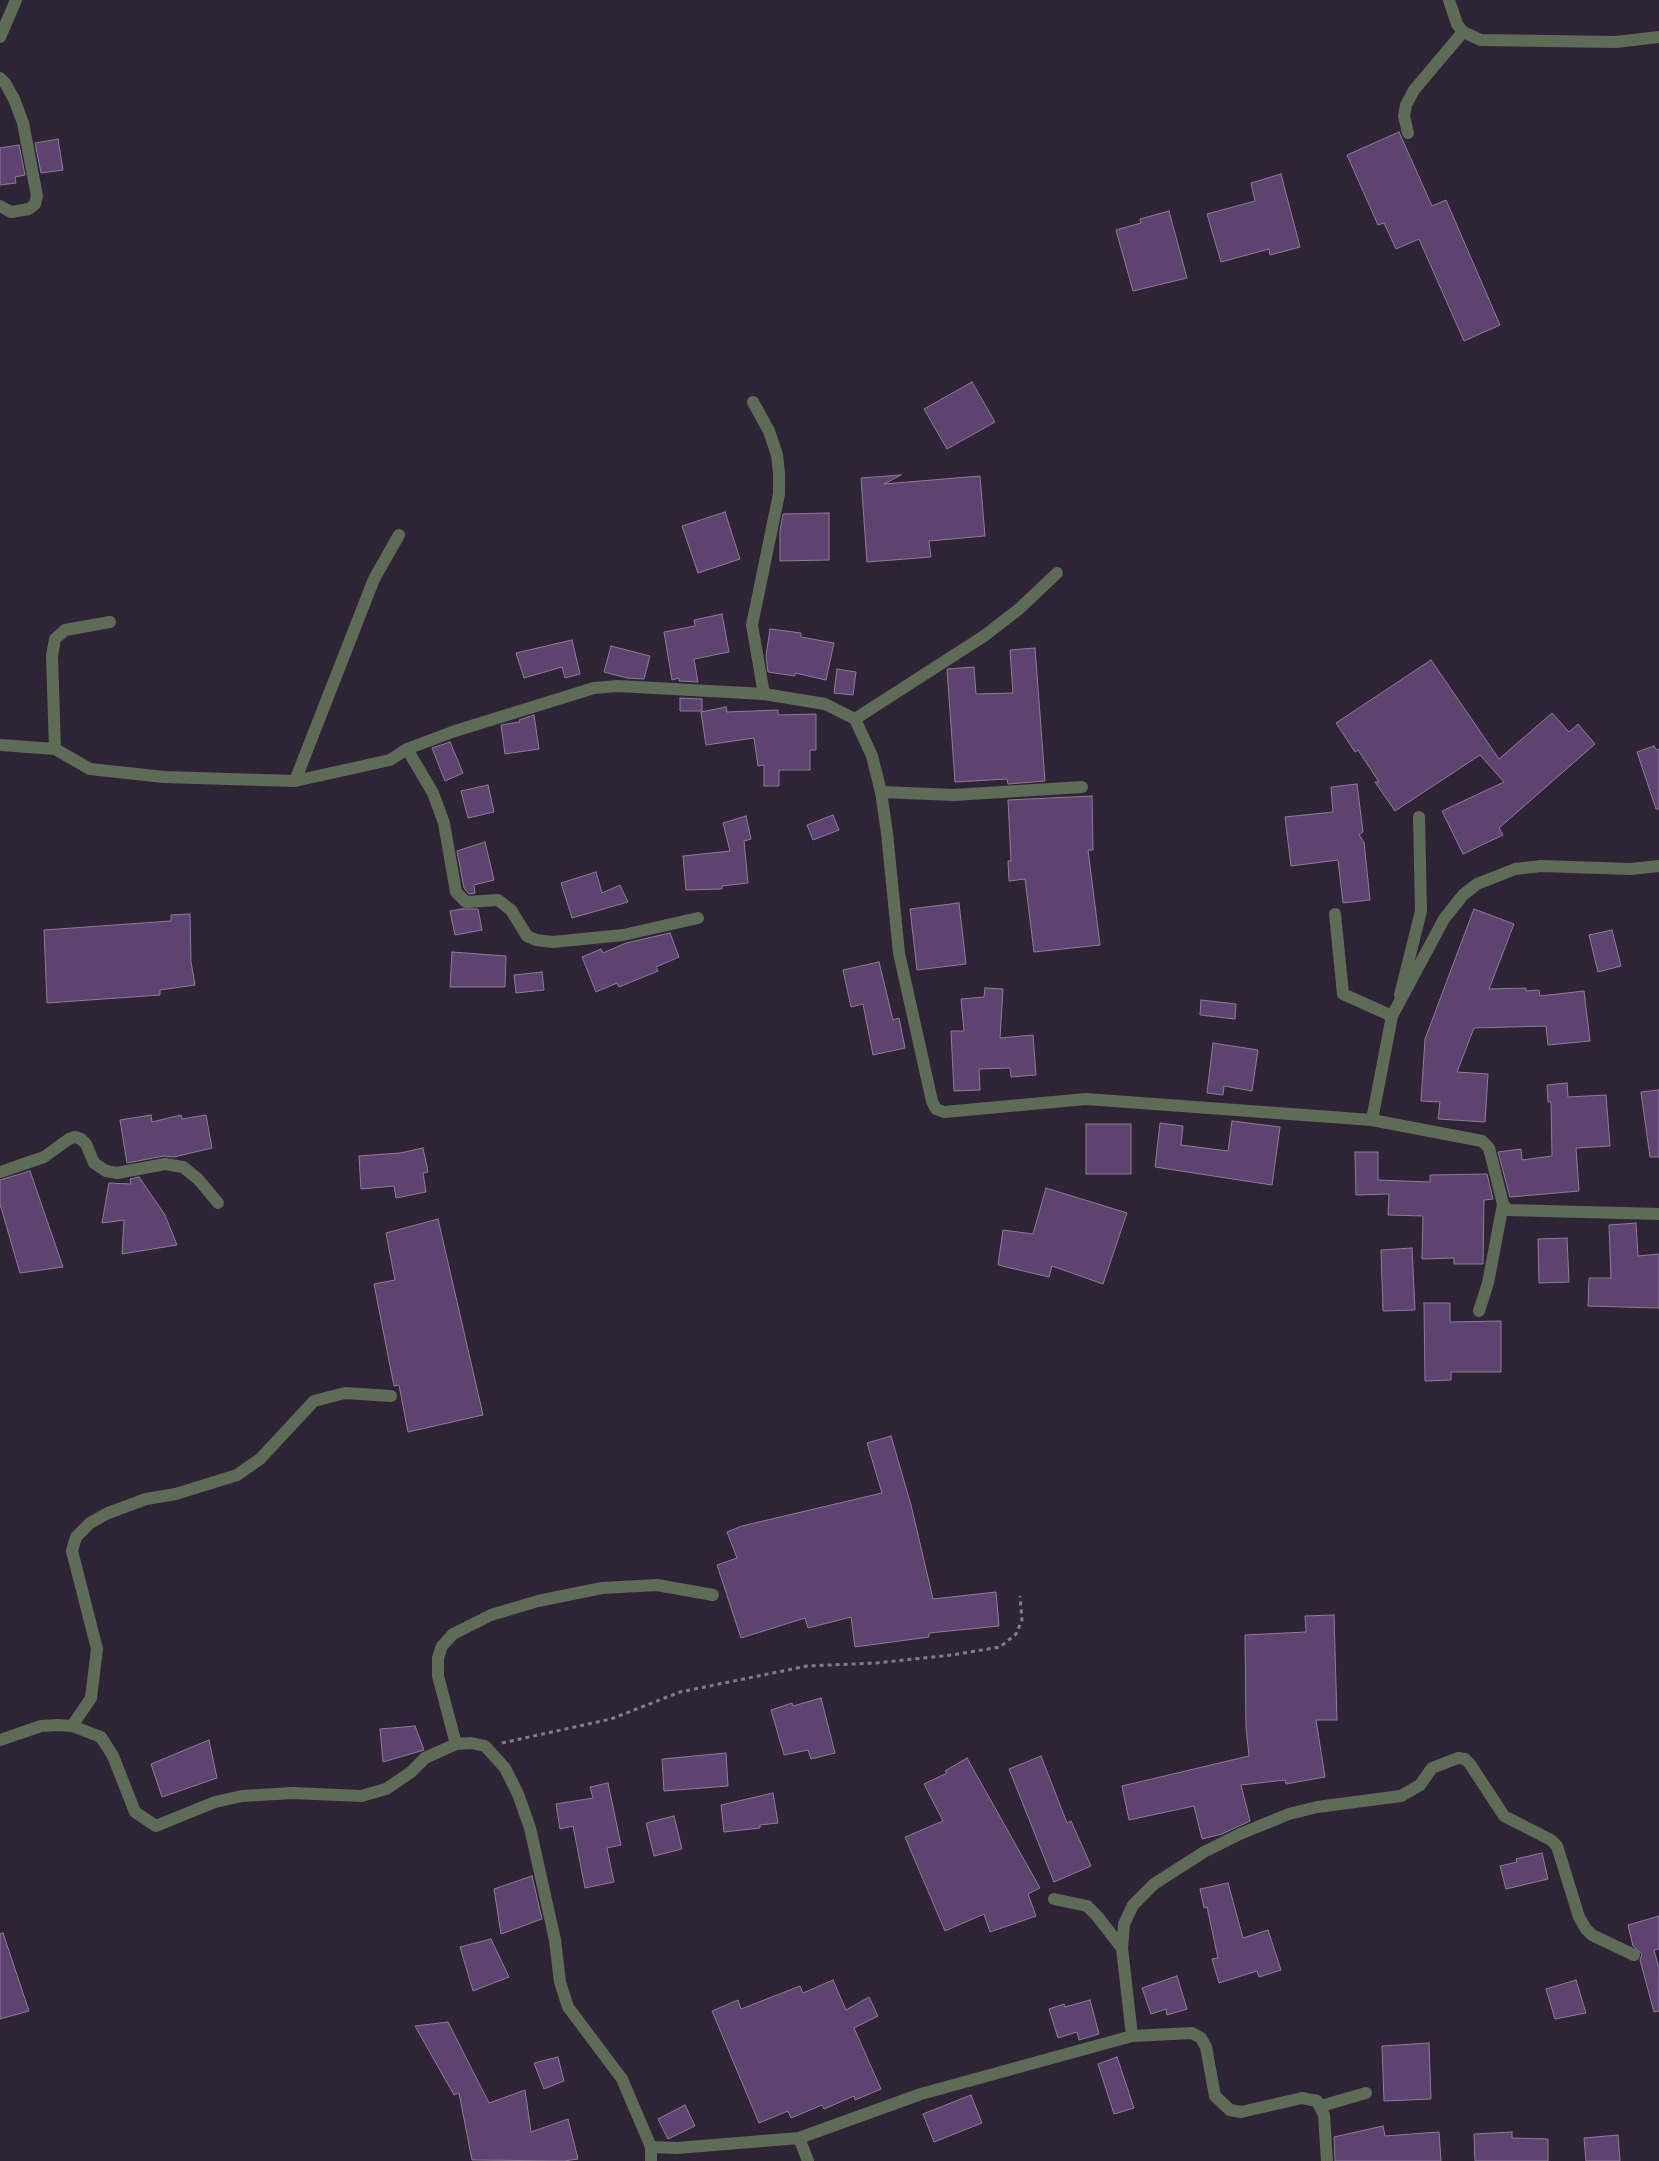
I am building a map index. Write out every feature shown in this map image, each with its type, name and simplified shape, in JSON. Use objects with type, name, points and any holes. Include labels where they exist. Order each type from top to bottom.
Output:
[{"type":"street","points":[[0,38],[16,0]]},
{"type":"street","points":[[1449,0],[1457,24],[1463,32],[1471,37],[1494,41],[1616,42],[1659,37]]},
{"type":"street","points":[[1408,134],[1404,116],[1406,104],[1414,90],[1463,32]]},
{"type":"street","points":[[0,78],[5,82],[14,99],[23,123],[37,196],[35,204],[29,209],[10,212],[0,206]]},
{"type":"street","points":[[752,402],[769,431],[778,455],[780,473],[779,494],[752,625],[764,694]]},
{"type":"street","points":[[295,781],[374,579],[399,535]]},
{"type":"street","points":[[855,719],[984,636],[1019,609],[1057,574]]},
{"type":"street","points":[[55,749],[52,656],[55,639],[65,630],[110,622]]},
{"type":"street","points":[[0,745],[55,749],[90,769],[164,777],[295,781],[390,760],[407,749],[454,730],[594,688],[618,686],[764,694],[825,704],[855,719],[872,756],[881,792],[899,953],[932,1101],[936,1109],[944,1112],[1086,1099],[1372,1120],[1482,1141],[1489,1148],[1503,1204],[1488,1283],[1478,1311]]},
{"type":"street","points":[[407,749],[433,793],[444,823],[454,884],[459,898],[466,902],[498,900],[511,910],[520,928],[527,936],[536,940],[553,942],[623,935],[698,918]]},
{"type":"street","points":[[881,792],[954,795],[1082,787]]},
{"type":"street","points":[[1372,1120],[1395,1010],[1421,911],[1418,817]]},
{"type":"street","points":[[1395,1010],[1453,905],[1477,884],[1515,869],[1541,866],[1631,869],[1659,866]]},
{"type":"street","points":[[1335,914],[1343,994],[1395,1010]]},
{"type":"street","points":[[0,1172],[44,1157],[69,1139],[75,1137],[81,1139],[86,1144],[94,1163],[106,1172],[117,1173],[166,1164],[183,1168],[198,1179],[218,1204]]},
{"type":"street","points":[[1503,1204],[1508,1210],[1659,1214]]},
{"type":"street","points":[[72,1726],[91,1698],[97,1666],[97,1649],[72,1551],[76,1537],[108,1513],[146,1499],[176,1494],[237,1475],[260,1459],[314,1401],[345,1393],[392,1396]]},
{"type":"street","points":[[456,1744],[438,1676],[438,1658],[442,1646],[453,1634],[491,1615],[538,1601],[602,1588],[658,1585],[713,1595]]},
{"type":"street","points":[[0,1740],[41,1726],[72,1726],[101,1737],[113,1756],[135,1812],[156,1826],[215,1802],[242,1796],[293,1793],[361,1796],[386,1789],[411,1772],[425,1758],[456,1744],[471,1743],[485,1746],[505,1768],[518,1794],[530,1828],[555,1940],[560,1982],[568,2007],[622,2079],[651,2147],[651,2161]]},
{"type":"street","points":[[1132,2036],[1122,1948],[1124,1924],[1134,1905],[1154,1884],[1204,1852],[1240,1834],[1290,1814],[1317,1807],[1401,1796],[1420,1785],[1432,1768],[1458,1758],[1465,1759],[1470,1764],[1504,1816],[1551,1840],[1557,1846],[1579,1918],[1586,1929],[1592,1935],[1634,1955]]},
{"type":"street","points":[[1054,1899],[1087,1906],[1122,1948]]},
{"type":"street","points":[[651,2147],[677,2148],[798,2138],[921,2094],[1132,2036],[1192,2033],[1198,2035],[1206,2047],[1215,2096],[1230,2110],[1241,2112],[1302,2098],[1311,2098],[1321,2106],[1327,2161]]},
{"type":"street","points":[[1321,2106],[1366,2093]]},
{"type":"street","points":[[798,2138],[808,2161]]},
{"type":"path","points":[[485,1746],[612,1719],[680,1692],[807,1666],[842,1666],[885,1662],[952,1655],[1000,1647],[1016,1634],[1022,1620],[1020,1596]]},
{"type":"building","points":[[1399,132],[1432,206],[1446,200],[1500,325],[1464,341],[1419,239],[1396,249],[1384,223],[1378,225],[1347,155]]},
{"type":"building","points":[[58,139],[63,170],[41,173],[35,143]]},
{"type":"building","points":[[19,145],[25,175],[15,177],[16,183],[0,185],[0,148]]},
{"type":"building","points":[[1281,174],[1300,247],[1270,255],[1269,249],[1221,262],[1207,214],[1255,201],[1251,183]]},
{"type":"building","points":[[1169,211],[1187,278],[1133,291],[1116,230],[1141,223],[1140,219]]},
{"type":"building","points":[[972,382],[995,422],[947,449],[924,409]]},
{"type":"building","points":[[901,475],[884,484],[980,476],[985,536],[929,541],[931,557],[867,562],[861,478]]},
{"type":"building","points":[[725,512],[740,559],[698,573],[682,526]]},
{"type":"building","points":[[829,513],[829,560],[780,561],[780,531],[783,514]]},
{"type":"building","points":[[722,614],[729,652],[694,659],[698,682],[679,681],[679,678],[672,680],[664,632],[695,626],[694,620]]},
{"type":"building","points":[[770,629],[801,633],[801,637],[834,643],[826,680],[795,673],[795,676],[768,672],[766,656]]},
{"type":"building","points":[[572,640],[580,674],[565,678],[562,667],[524,678],[516,653]]},
{"type":"building","points":[[611,646],[650,656],[644,679],[627,678],[604,672]]},
{"type":"building","points":[[1035,648],[1045,781],[1008,784],[1007,779],[955,782],[947,669],[974,667],[976,694],[1013,693],[1010,650]]},
{"type":"building","points":[[1431,660],[1499,759],[1552,713],[1569,732],[1578,724],[1595,744],[1499,828],[1503,835],[1463,854],[1442,811],[1504,782],[1480,755],[1395,811],[1375,782],[1379,782],[1358,750],[1355,752],[1336,723]]},
{"type":"building","points":[[837,669],[856,672],[853,695],[834,693]]},
{"type":"building","points":[[680,698],[702,699],[702,711],[680,711]]},
{"type":"building","points":[[726,707],[727,712],[778,710],[778,715],[816,714],[816,750],[810,750],[810,770],[779,770],[779,786],[764,786],[764,765],[758,766],[754,738],[706,745],[701,712]]},
{"type":"building","points":[[534,715],[539,749],[505,754],[501,725],[520,722],[519,720]]},
{"type":"building","points":[[450,742],[463,773],[445,781],[432,748]]},
{"type":"building","points":[[1654,746],[1656,750],[1659,749],[1659,809],[1656,809],[1637,752]]},
{"type":"building","points":[[1357,784],[1363,832],[1359,835],[1364,842],[1370,900],[1343,903],[1338,860],[1291,866],[1285,817],[1333,812],[1331,787]]},
{"type":"building","points":[[488,785],[494,812],[468,818],[461,791]]},
{"type":"building","points":[[1092,796],[1093,850],[1088,850],[1100,945],[1034,952],[1025,879],[1009,881],[1008,861],[1011,861],[1008,800]]},
{"type":"building","points":[[833,815],[839,830],[813,840],[807,825]]},
{"type":"building","points":[[746,816],[751,839],[744,841],[748,883],[722,886],[722,889],[686,890],[683,856],[730,851],[723,823]]},
{"type":"building","points":[[485,842],[494,880],[474,885],[475,893],[469,894],[464,888],[457,851]]},
{"type":"building","points":[[596,872],[602,893],[620,885],[628,902],[572,918],[561,883]]},
{"type":"building","points":[[959,903],[966,964],[917,970],[910,909]]},
{"type":"building","points":[[478,909],[482,930],[455,935],[450,911]]},
{"type":"building","points":[[1474,909],[1514,924],[1489,989],[1526,988],[1526,991],[1539,990],[1540,996],[1584,991],[1590,1041],[1548,1045],[1546,1026],[1474,1028],[1457,1072],[1488,1074],[1485,1122],[1438,1119],[1440,1102],[1421,1101],[1425,1039]]},
{"type":"building","points":[[190,914],[191,962],[195,985],[160,990],[160,995],[47,1003],[44,930],[171,921],[171,915]]},
{"type":"building","points":[[1612,930],[1621,966],[1598,972],[1589,935]]},
{"type":"building","points":[[670,933],[679,957],[656,967],[658,971],[619,987],[617,983],[596,992],[582,957],[601,949],[603,953],[626,943]]},
{"type":"building","points":[[452,952],[506,956],[505,987],[450,987]]},
{"type":"building","points":[[879,962],[893,1020],[899,1018],[905,1048],[873,1055],[863,1004],[851,1007],[843,970]]},
{"type":"building","points":[[542,972],[544,990],[516,993],[514,975]]},
{"type":"building","points":[[985,988],[1003,989],[1000,1038],[1033,1035],[1036,1075],[1011,1077],[1010,1068],[979,1069],[980,1090],[954,1091],[951,1031],[964,1031],[961,999],[984,997]]},
{"type":"building","points":[[1201,1000],[1236,1004],[1235,1019],[1200,1015]]},
{"type":"building","points":[[1213,1043],[1258,1050],[1252,1091],[1224,1086],[1223,1095],[1207,1093]]},
{"type":"building","points":[[1567,1083],[1568,1097],[1606,1095],[1610,1146],[1576,1148],[1579,1191],[1510,1197],[1498,1152],[1521,1149],[1522,1160],[1552,1156],[1551,1102],[1548,1102],[1547,1085]]},
{"type":"building","points":[[1659,1090],[1659,1157],[1650,1157],[1641,1092]]},
{"type":"building","points":[[151,1115],[152,1122],[181,1115],[182,1119],[206,1115],[212,1148],[174,1157],[164,1156],[127,1163],[120,1120]]},
{"type":"building","points":[[1232,1121],[1280,1127],[1272,1185],[1155,1167],[1160,1123],[1183,1126],[1181,1145],[1228,1151]]},
{"type":"building","points":[[1086,1124],[1131,1124],[1131,1174],[1086,1174]]},
{"type":"building","points":[[423,1148],[428,1172],[423,1173],[426,1192],[396,1198],[394,1186],[361,1189],[359,1156],[400,1153]]},
{"type":"building","points":[[1355,1152],[1378,1152],[1378,1180],[1430,1182],[1430,1175],[1487,1174],[1493,1199],[1484,1200],[1483,1264],[1454,1264],[1454,1258],[1422,1259],[1423,1216],[1388,1215],[1389,1194],[1356,1195]]},
{"type":"building","points":[[30,1171],[63,1267],[20,1273],[0,1204],[0,1180]]},
{"type":"building","points":[[139,1177],[165,1215],[177,1245],[122,1254],[124,1220],[102,1223],[109,1183],[131,1184],[130,1179]]},
{"type":"building","points":[[1046,1188],[1127,1213],[1103,1284],[1052,1266],[1049,1277],[998,1265],[1003,1230],[1033,1234]]},
{"type":"building","points":[[438,1219],[483,1415],[408,1432],[399,1385],[394,1386],[374,1284],[395,1280],[386,1233]]},
{"type":"building","points":[[1636,1223],[1638,1256],[1659,1254],[1659,1308],[1588,1306],[1589,1278],[1611,1278],[1609,1225]]},
{"type":"building","points":[[1567,1238],[1569,1282],[1539,1283],[1538,1239]]},
{"type":"building","points":[[1412,1248],[1415,1310],[1383,1311],[1381,1250]]},
{"type":"building","points":[[1424,1303],[1450,1303],[1450,1322],[1501,1321],[1501,1372],[1451,1372],[1451,1380],[1425,1381]]},
{"type":"building","points":[[891,1436],[911,1505],[933,1599],[996,1592],[999,1626],[929,1633],[929,1637],[855,1647],[851,1617],[808,1628],[805,1618],[741,1638],[717,1565],[737,1558],[727,1532],[742,1526],[882,1493],[867,1443]]},
{"type":"building","points":[[1334,1615],[1337,1720],[1316,1720],[1325,1777],[1286,1784],[1285,1780],[1241,1785],[1250,1821],[1222,1834],[1202,1839],[1194,1806],[1129,1820],[1122,1786],[1249,1756],[1246,1727],[1245,1635],[1306,1632],[1305,1616]]},
{"type":"building","points":[[821,1698],[835,1753],[811,1759],[808,1750],[784,1755],[771,1710],[792,1703],[793,1706]]},
{"type":"building","points":[[415,1726],[424,1750],[383,1762],[380,1729]]},
{"type":"building","points":[[209,1740],[217,1778],[162,1797],[151,1764]]},
{"type":"building","points":[[726,1753],[728,1786],[664,1791],[662,1759]]},
{"type":"building","points":[[1041,1756],[1067,1823],[1071,1821],[1091,1866],[1054,1882],[1009,1769]]},
{"type":"building","points":[[967,1758],[1040,1888],[1028,1894],[1036,1916],[990,1932],[984,1914],[945,1931],[905,1837],[943,1821],[924,1784],[947,1773],[945,1771]]},
{"type":"building","points":[[608,1783],[621,1845],[607,1848],[614,1882],[585,1888],[573,1826],[560,1829],[556,1804],[593,1798],[590,1787]]},
{"type":"building","points":[[773,1793],[778,1823],[760,1825],[760,1828],[724,1832],[721,1805]]},
{"type":"building","points":[[674,1816],[682,1849],[654,1856],[646,1823]]},
{"type":"building","points":[[1542,1853],[1548,1879],[1506,1889],[1500,1866],[1517,1862],[1516,1859]]},
{"type":"building","points":[[532,1876],[542,1919],[501,1934],[494,1889]]},
{"type":"building","points":[[1228,1883],[1243,1938],[1268,1930],[1281,1970],[1259,1977],[1257,1971],[1219,1983],[1212,1959],[1218,1958],[1207,1907],[1204,1908],[1200,1889]]},
{"type":"building","points":[[1659,1916],[1659,1949],[1654,1950],[1659,1969],[1659,2011],[1654,2012],[1640,1960],[1642,1954],[1633,1946],[1628,1925]]},
{"type":"building","points":[[3,1933],[29,2011],[0,2019],[0,1934]]},
{"type":"building","points":[[491,1939],[509,1977],[473,1991],[460,1947]]},
{"type":"building","points":[[1177,1976],[1187,2009],[1167,2015],[1166,2009],[1151,2014],[1142,1988]]},
{"type":"building","points":[[833,1980],[846,2010],[869,1997],[878,2016],[854,2028],[881,2089],[855,2100],[854,2096],[824,2109],[822,2105],[791,2118],[788,2111],[759,2123],[712,2011],[738,2000],[741,2009],[800,1986],[803,1993]]},
{"type":"building","points":[[1576,1980],[1586,2013],[1555,2019],[1546,1989]]},
{"type":"building","points":[[1090,2000],[1099,2034],[1079,2040],[1077,2032],[1058,2038],[1049,2009],[1064,2004],[1065,2007]]},
{"type":"building","points":[[448,2022],[489,2103],[525,2090],[531,2132],[568,2119],[578,2159],[564,2161],[472,2160],[459,2093],[454,2095],[415,2026]]},
{"type":"building","points":[[1429,2043],[1431,2099],[1384,2101],[1382,2046]]},
{"type":"building","points":[[558,2057],[564,2081],[544,2089],[534,2063]]},
{"type":"building","points":[[1117,2057],[1134,2108],[1114,2114],[1098,2064]]},
{"type":"building","points":[[971,2095],[982,2123],[934,2142],[923,2114]]},
{"type":"building","points":[[685,2105],[695,2126],[668,2139],[658,2119]]},
{"type":"building","points":[[1383,2126],[1385,2136],[1439,2132],[1441,2161],[1335,2161],[1334,2137]]},
{"type":"building","points":[[1512,2132],[1512,2138],[1548,2139],[1548,2161],[1475,2161],[1474,2134]]},
{"type":"building","points":[[1618,2135],[1620,2161],[1586,2161],[1584,2138]]}]
